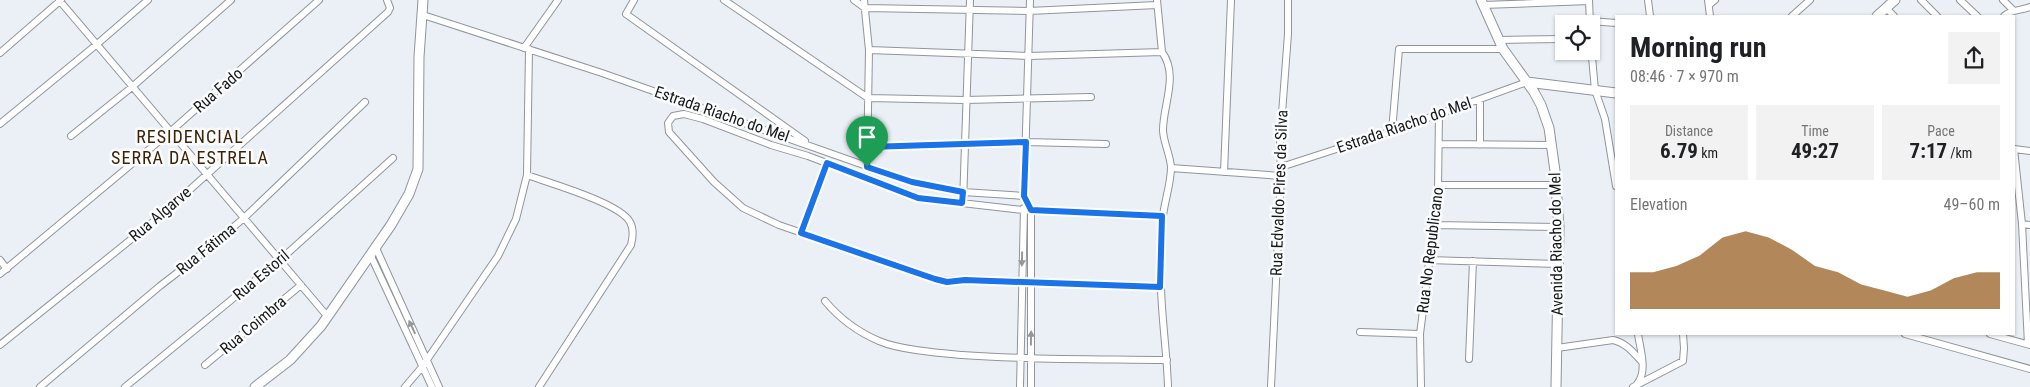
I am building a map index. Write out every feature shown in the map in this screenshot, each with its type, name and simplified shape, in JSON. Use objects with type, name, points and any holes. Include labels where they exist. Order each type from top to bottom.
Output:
[{"type":"street","points":[[0,53],[60,0],[96,46],[328,317]]},
{"type":"street","points":[[0,124],[96,46],[148,0]]},
{"type":"street","points":[[71,136],[132,87],[231,0]]},
{"type":"street","name":"Rua Fado","points":[[0,274],[170,132],[319,0]]},
{"type":"street","name":"Rua Algarve","points":[[0,345],[165,212],[207,175],[382,16],[390,8],[387,0]]},
{"type":"street","points":[[255,387],[290,360],[328,317],[404,204],[415,180],[418,169],[419,57],[423,15],[422,0]]},
{"type":"street","points":[[405,387],[422,367],[498,256],[516,219],[527,175],[527,49],[558,0]]},
{"type":"street","points":[[634,0],[626,14],[812,146]]},
{"type":"street","points":[[724,0],[868,98],[965,100],[1091,97]]},
{"type":"street","points":[[854,0],[865,8],[1029,11],[1157,2],[1162,52],[1170,69],[1170,83],[1163,130],[1171,168],[1162,216],[1160,287],[1168,387]]},
{"type":"street","points":[[864,0],[869,50],[867,167]]},
{"type":"street","points":[[962,203],[970,0]]},
{"type":"street","points":[[1020,387],[1023,210],[1026,199],[1026,98],[1030,0]]},
{"type":"street","points":[[1224,172],[1231,0]]},
{"type":"street","name":"Rua Edvaldo Pires da Silva","points":[[1271,387],[1281,176],[1280,140],[1288,34],[1288,0]]},
{"type":"street","points":[[1648,0],[1650,15]]},
{"type":"street","points":[[1710,15],[1709,2],[1715,0]]},
{"type":"street","points":[[1793,15],[1810,0]]},
{"type":"street","points":[[1878,15],[1895,0]]},
{"type":"street","points":[[1921,0],[1937,15]]},
{"type":"street","points":[[1960,0],[1976,15]]},
{"type":"street","points":[[2003,0],[2014,11]]},
{"type":"street","points":[[1482,2],[1589,1],[1590,15]]},
{"type":"street","name":"Avenida Riacho do Mel","points":[[1482,2],[1502,49],[1527,82],[1541,105],[1549,128],[1559,227],[1556,387]]},
{"type":"street","points":[[2005,15],[2008,12],[2030,7]]},
{"type":"street","points":[[1886,8],[1893,15]]},
{"type":"street","name":"Estrada Riacho do Mel","points":[[423,15],[602,73],[912,182],[963,192],[1026,199]]},
{"type":"street","points":[[1600,23],[1615,23]]},
{"type":"street","points":[[1498,40],[1555,39]]},
{"type":"street","points":[[1392,130],[1400,48],[1502,49]]},
{"type":"street","points":[[869,50],[1029,56],[1162,52]]},
{"type":"street","points":[[1592,60],[1595,90],[1605,119],[1615,180]]},
{"type":"street","points":[[1527,82],[1615,93]]},
{"type":"street","name":"Estrada Riacho do Mel","points":[[1281,167],[1527,82]]},
{"type":"street","points":[[1480,99],[1480,145]]},
{"type":"street","name":"Rua Fátima","points":[[40,387],[244,218],[365,102]]},
{"type":"street","name":"Rua No Republicano","points":[[1421,387],[1420,334],[1438,185],[1439,113]]},
{"type":"street","points":[[1160,287],[965,280],[947,282],[935,279],[779,225],[743,208],[714,182],[683,149],[669,132],[668,123],[673,116],[684,114],[827,163],[918,198],[1023,210],[1162,216]]},
{"type":"street","points":[[868,147],[1026,142],[1106,144]]},
{"type":"street","points":[[1440,144],[1552,145]]},
{"type":"street","points":[[2015,149],[2030,151]]},
{"type":"street","name":"Rua Estoril","points":[[125,387],[280,260],[393,158]]},
{"type":"street","points":[[1994,335],[2029,344],[2022,224],[2015,158]]},
{"type":"street","points":[[801,233],[827,163]]},
{"type":"street","points":[[1171,168],[1281,176]]},
{"type":"street","points":[[527,175],[610,206],[629,220],[632,229],[631,245],[539,387]]},
{"type":"street","points":[[1438,185],[1556,185]]},
{"type":"street","points":[[1026,199],[1031,210],[1031,387]]},
{"type":"street","points":[[1434,224],[1559,227]]},
{"type":"street","points":[[2022,224],[2030,225]]},
{"type":"street","points":[[372,250],[439,387]]},
{"type":"street","points":[[372,250],[432,387]]},
{"type":"street","points":[[0,260],[7,269]]},
{"type":"street","points":[[1428,260],[1558,264]]},
{"type":"street","points":[[1469,359],[1473,261]]},
{"type":"street","name":"Rua Coimbra","points":[[205,365],[301,285]]},
{"type":"street","points":[[825,301],[835,312],[861,333],[882,342],[934,352],[1020,358],[1167,360]]},
{"type":"street","points":[[1360,332],[1420,334]]},
{"type":"street","points":[[1635,386],[1641,379],[1642,364],[1638,335]]},
{"type":"street","points":[[1635,386],[1681,363],[1684,358],[1682,335]]},
{"type":"street","points":[[1909,335],[2030,369]]},
{"type":"street","points":[[1557,348],[1613,340],[1621,342],[1628,346],[1653,376]]},
{"type":"district","name":"RESIDENCIAL SERRA DA ESTRELA","points":[[190,146]]},
{"type":"route","points":[[1026,142],[1024,196],[1031,210],[1162,216],[1160,287],[965,280],[947,282],[801,233],[827,163],[918,198],[962,203],[963,192],[912,182],[867,167],[868,147],[1026,142]]}]
